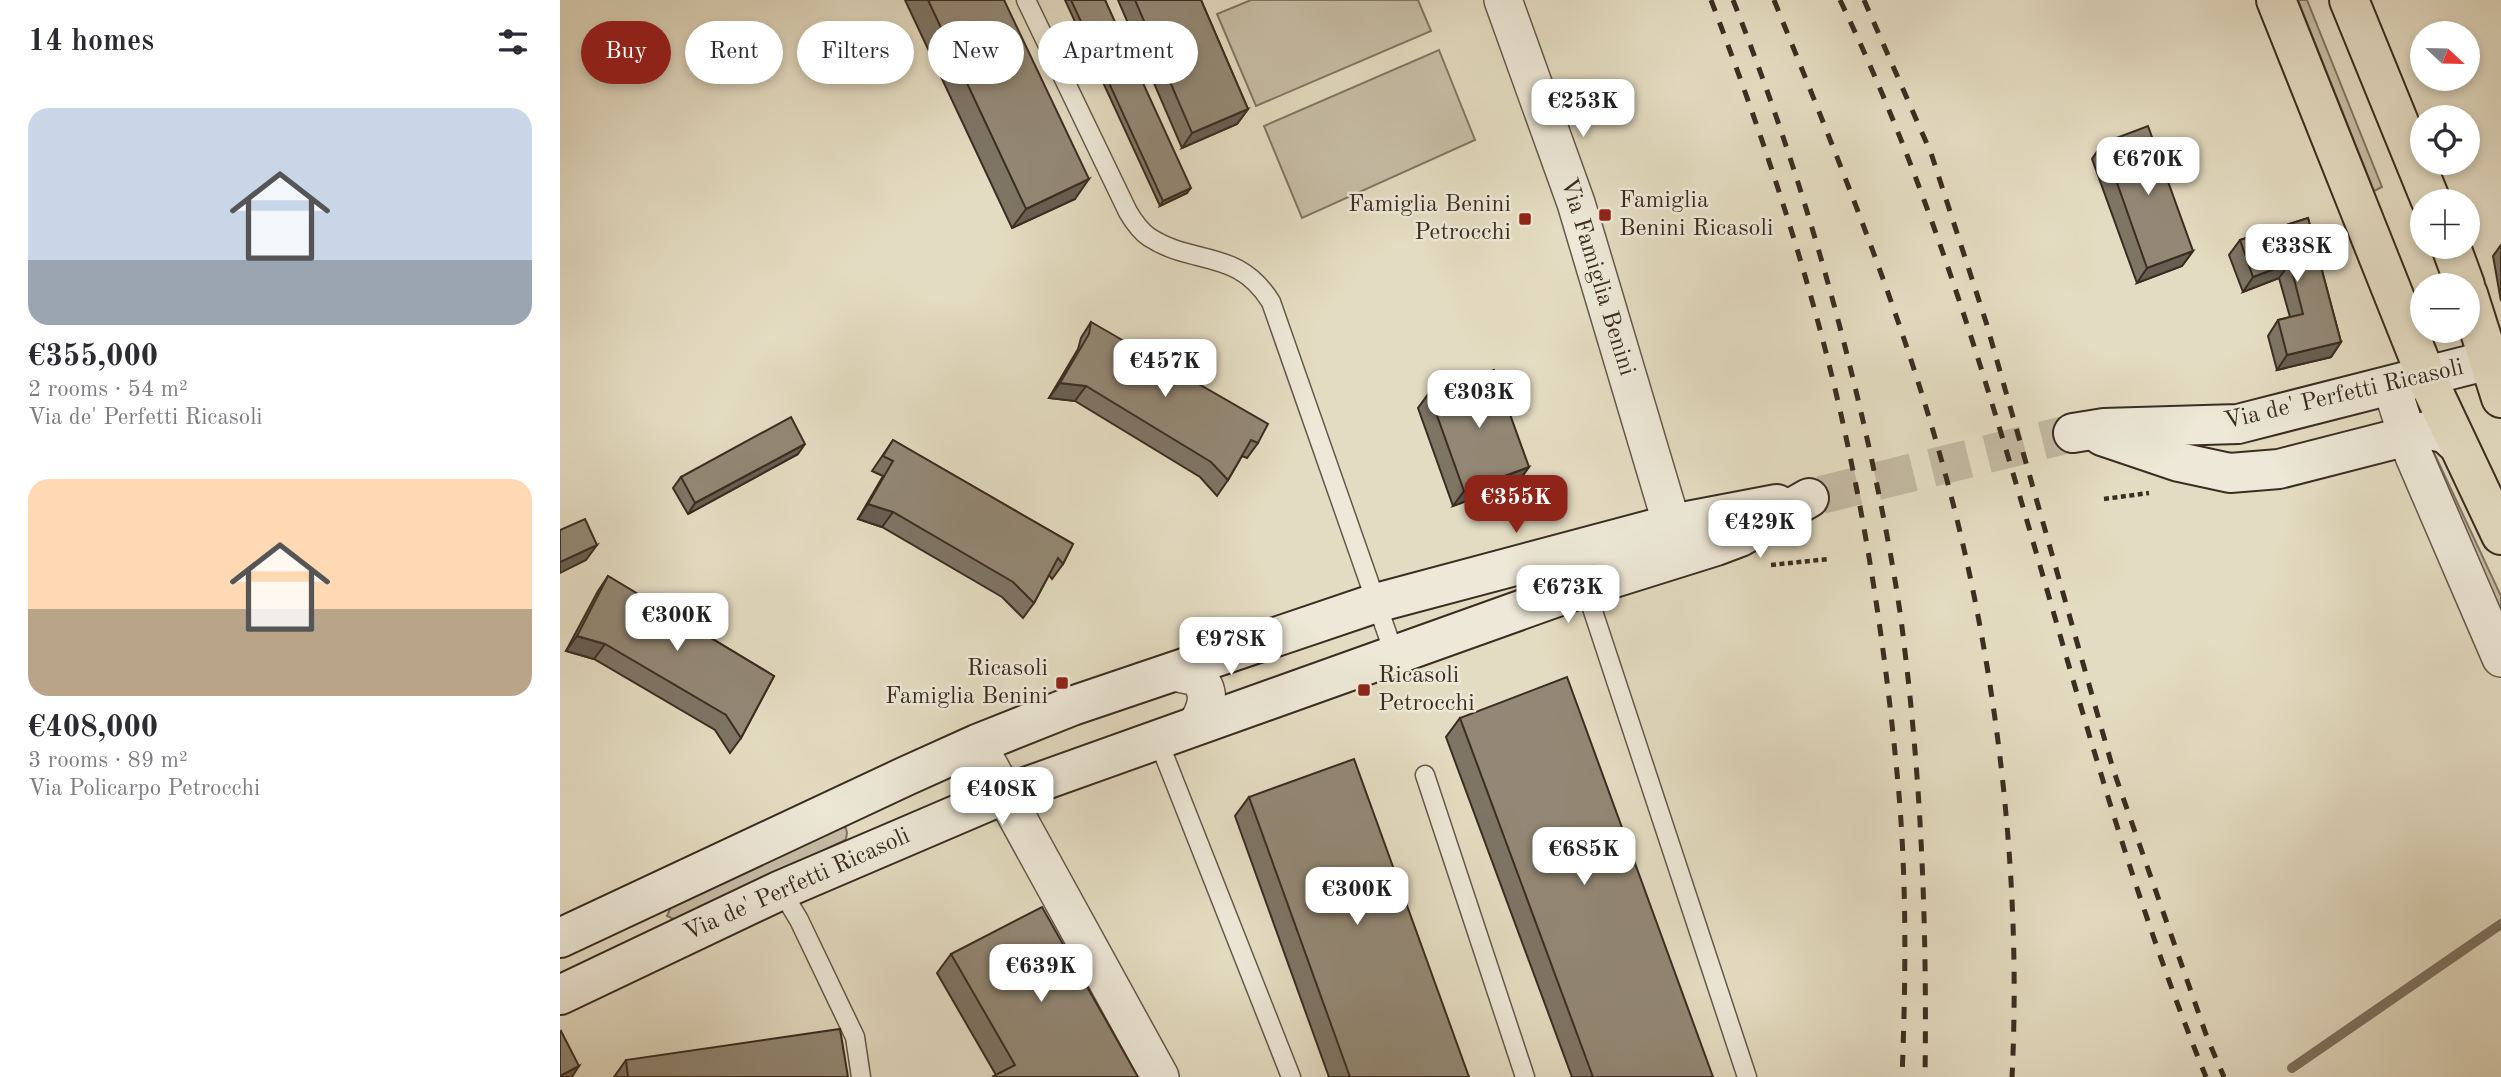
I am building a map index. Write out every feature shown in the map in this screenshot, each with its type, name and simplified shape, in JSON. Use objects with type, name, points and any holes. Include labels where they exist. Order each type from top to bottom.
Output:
[{"type":"main road","points":[[2276,0],[2409,380],[2457,444],[2501,535]]},
{"type":"main road","points":[[2349,0],[2426,189]]},
{"type":"main road","points":[[2480,323],[2495,359],[2501,398]]},
{"type":"main road","name":"Via de' Perfetti Ricasoli","points":[[2406,436],[2279,468],[2230,473],[2179,462],[2098,435],[2076,433],[2104,428],[2238,425],[2495,359]]},
{"type":"main road","points":[[2406,436],[2438,430],[2446,433],[2457,444]]},
{"type":"main road","name":"Via de' Perfetti Ricasoli","points":[[560,938],[977,744],[1072,706],[1376,603],[1677,540],[1815,496]]},
{"type":"main road","name":"Via de' Perfetti Ricasoli","points":[[560,995],[781,890],[1003,795],[1585,587],[1677,540]]},
{"type":"street","name":"Via Famiglia Benini","points":[[1503,0],[1576,203],[1677,540]]},
{"type":"street","points":[[2409,380],[2406,436],[2501,658]]},
{"type":"street","points":[[1173,672],[1197,677],[1205,690],[1207,704],[1195,726]]},
{"type":"street","points":[[977,744],[1160,1077]]},
{"type":"lane","points":[[1026,0],[1128,212],[1139,228],[1150,238],[1166,245],[1236,267],[1249,275],[1267,295],[1395,656]]},
{"type":"lane","points":[[1585,587],[1747,1077]]},
{"type":"lane","points":[[1158,740],[1292,1077]]},
{"type":"lane","points":[[1425,775],[1525,1077]]},
{"type":"lane","points":[[781,890],[799,920],[855,1037],[861,1077]]},
{"type":"shaded area","points":[[1251,0],[1418,0],[1431,31],[1256,106],[1217,14]]},
{"type":"shaded area","points":[[2298,0],[2307,0],[2382,187],[2374,191]]},
{"type":"shaded area","points":[[1439,50],[1475,140],[1302,218],[1264,126]]},
{"type":"shaded area","points":[[2424,437],[2428,440],[2501,596],[2501,628]]},
{"type":"shaded area","points":[[841,827],[846,828],[847,833],[846,839],[841,842],[676,920],[667,916],[671,907]]},
{"type":"building","points":[[928,0],[1004,0],[1014,21],[938,21]]},
{"type":"building","points":[[1071,0],[1105,0],[1115,21],[1081,21]]},
{"type":"building","points":[[1135,0],[1201,0],[1248,109],[1192,133],[1171,84],[1198,84],[1198,21],[1144,21]]},
{"type":"building","points":[[1024,42],[1038,72],[1038,84],[1044,84],[1089,179],[1026,209],[967,84],[1024,84]]},
{"type":"building","points":[[1109,84],[1143,84],[1191,188],[1163,201]]},
{"type":"building","points":[[2148,126],[2193,251],[2147,268],[2103,143]]},
{"type":"building","points":[[2308,218],[2341,342],[2287,355],[2278,320],[2303,314],[2290,263],[2253,277],[2240,240]]},
{"type":"building","points":[[1091,322],[1268,424],[1258,443],[1251,440],[1228,480],[1211,462],[1086,386],[1060,383],[1089,334]]},
{"type":"building","points":[[1494,370],[1529,467],[1464,491],[1429,393]]},
{"type":"building","points":[[791,417],[805,444],[695,503],[681,477]]},
{"type":"building","points":[[893,440],[1073,544],[1063,564],[1058,558],[1034,603],[1013,582],[893,512],[868,504],[893,461],[883,456]]},
{"type":"building","points":[[585,519],[597,545],[560,562],[560,530]]},
{"type":"building","points":[[608,576],[774,676],[741,738],[726,715],[605,644],[577,636]]},
{"type":"building","points":[[1567,677],[1713,1077],[1593,1077],[1460,718]]},
{"type":"building","points":[[1354,759],[1469,1077],[1350,1077],[1249,797]]},
{"type":"building","points":[[1042,907],[1138,1077],[992,1077],[1015,1065],[951,954]]},
{"type":"building","points":[[840,1029],[848,1077],[628,1077],[626,1060]]},
{"type":"building","points":[[560,1032],[579,1066],[560,1076]]},
{"type":"waterway","points":[[2292,1068],[2501,924]]},
{"type":"tunnel","points":[[1821,495],[2073,433]]},
{"type":"railway","points":[[1711,0],[1750,105],[1802,265],[1844,428],[1869,556],[1893,730],[1903,848],[1905,925],[1902,1077]]},
{"type":"railway","points":[[1733,0],[1775,113],[1829,285],[1859,402],[1891,556],[1911,705],[1919,811],[1924,917],[1925,1077]]},
{"type":"railway","points":[[1774,0],[1844,176],[1909,353],[1945,473],[1963,546],[1979,620],[2002,772],[2013,926],[2012,1077]]},
{"type":"railway","points":[[1840,0],[1897,130],[1947,264],[1991,399],[2112,809],[2156,944],[2206,1077]]},
{"type":"railway","points":[[1864,0],[1931,153],[1986,322],[2113,769],[2208,1040],[2224,1077]]},
{"type":"place","name":"Famiglia Benini Ricasoli","points":[[1605,215]]},
{"type":"place","name":"Famiglia Benini Petrocchi","points":[[1525,219]]},
{"type":"place","name":"Ricasoli Famiglia Benini","points":[[1062,683]]},
{"type":"place","name":"Ricasoli Petrocchi","points":[[1364,690]]}]
